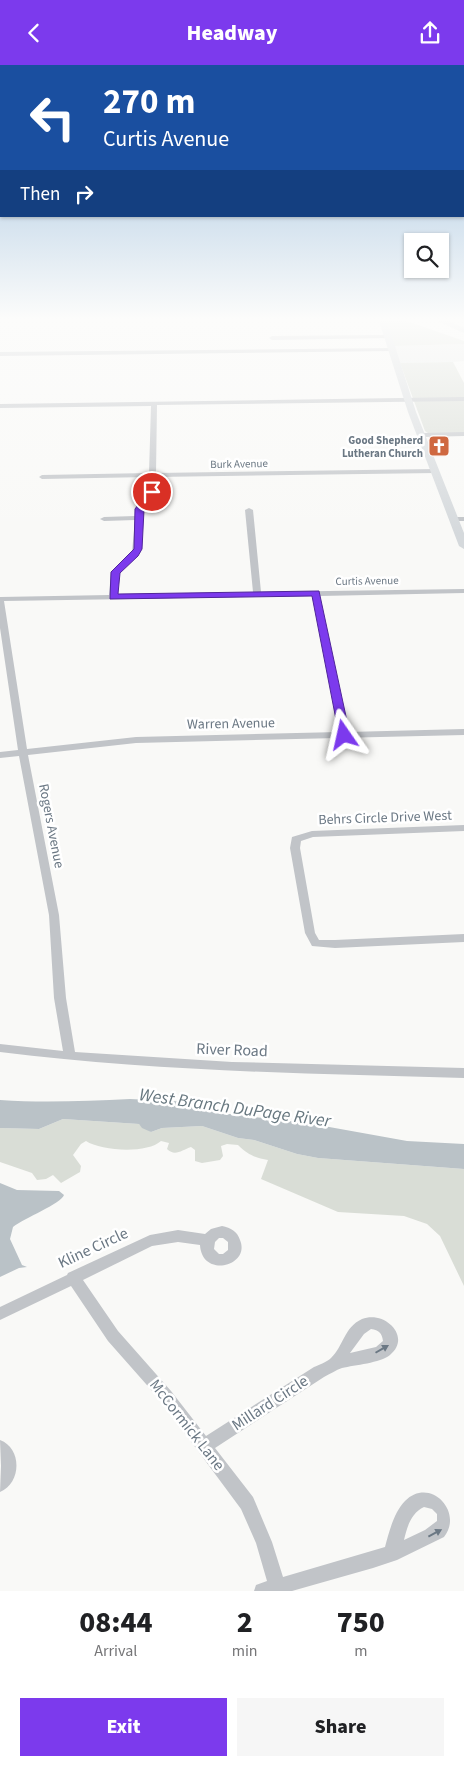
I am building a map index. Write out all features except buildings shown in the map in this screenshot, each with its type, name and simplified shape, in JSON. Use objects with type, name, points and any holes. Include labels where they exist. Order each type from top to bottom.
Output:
[{"type":"main road","points":[[407,392],[436,471],[459,519],[464,546]]},
{"type":"street","points":[[0,406],[464,399]]},
{"type":"street","points":[[113,597],[115,572],[135,555],[138,549],[141,507],[151,495],[154,403]]},
{"type":"street","points":[[423,435],[464,434]]},
{"type":"street","name":"Burk Avenue","points":[[42,477],[436,471]]},
{"type":"street","points":[[249,510],[257,594]]},
{"type":"street","points":[[104,519],[139,518]]},
{"type":"street","name":"Curtis Avenue","points":[[0,600],[464,591]]},
{"type":"street","points":[[316,593],[344,735]]},
{"type":"street","name":"Rogers Avenue","points":[[0,600],[23,752],[54,915],[60,998],[70,1057]]},
{"type":"street","name":"Warren Avenue","points":[[0,755],[136,739],[464,733]]},
{"type":"street","name":"Behrs Circle Drive West","points":[[464,828],[308,835],[296,839],[295,848],[310,933],[316,943],[335,944],[464,938]]},
{"type":"street","name":"River Road","points":[[0,1049],[70,1057],[205,1065],[464,1073]]},
{"type":"street","name":"Kline Circle","points":[[0,1314],[73,1277],[160,1238],[178,1236],[207,1240]]},
{"type":"street","name":"McCormick Lane","points":[[73,1277],[113,1336],[166,1396],[235,1485],[251,1511],[264,1542],[270,1588]]},
{"type":"street","name":"Millard Circle","points":[[204,1446],[300,1383],[336,1363]]},
{"type":"street","points":[[0,1447],[8,1458],[10,1470],[0,1484]]},
{"type":"street","points":[[270,1588],[373,1560],[390,1553]]},
{"type":"shaded area","points":[[411,392],[464,392],[464,433],[428,433],[425,431]]},
{"type":"shaded area","points":[[130,1099],[193,1102],[207,1110],[229,1114],[307,1123],[407,1141],[464,1144],[464,1169],[318,1158],[297,1154],[254,1140],[238,1138],[202,1126],[162,1128],[151,1132],[142,1128],[139,1124],[63,1119],[39,1129],[0,1128],[0,1100],[49,1102]]},
{"type":"shaded area","points":[[63,1119],[139,1124],[151,1132],[162,1128],[202,1126],[238,1138],[254,1140],[297,1154],[318,1158],[464,1169],[464,1286],[440,1236],[427,1224],[404,1216],[338,1212],[261,1179],[268,1160],[252,1155],[238,1145],[227,1144],[221,1146],[223,1156],[220,1160],[202,1163],[195,1161],[195,1150],[191,1147],[179,1152],[173,1152],[167,1149],[169,1143],[161,1141],[145,1148],[124,1150],[102,1147],[86,1141],[81,1144],[73,1155],[81,1166],[80,1172],[61,1183],[53,1175],[46,1179],[37,1180],[32,1173],[0,1162],[0,1128],[39,1129]]},
{"type":"shaded area","points":[[0,1183],[17,1190],[59,1191],[64,1195],[56,1203],[13,1227],[10,1239],[22,1265],[27,1267],[19,1268],[0,1277]]},
{"type":"place","name":"Good Shepherd Lutheran Church","points":[[439,446]]},
{"type":"route","points":[[152,492],[140,509],[138,549],[135,555],[115,572],[113,597],[316,593],[344,735]]},
{"type":"water label","name":"West Branch DuPage River","points":[[235,1108]]}]
